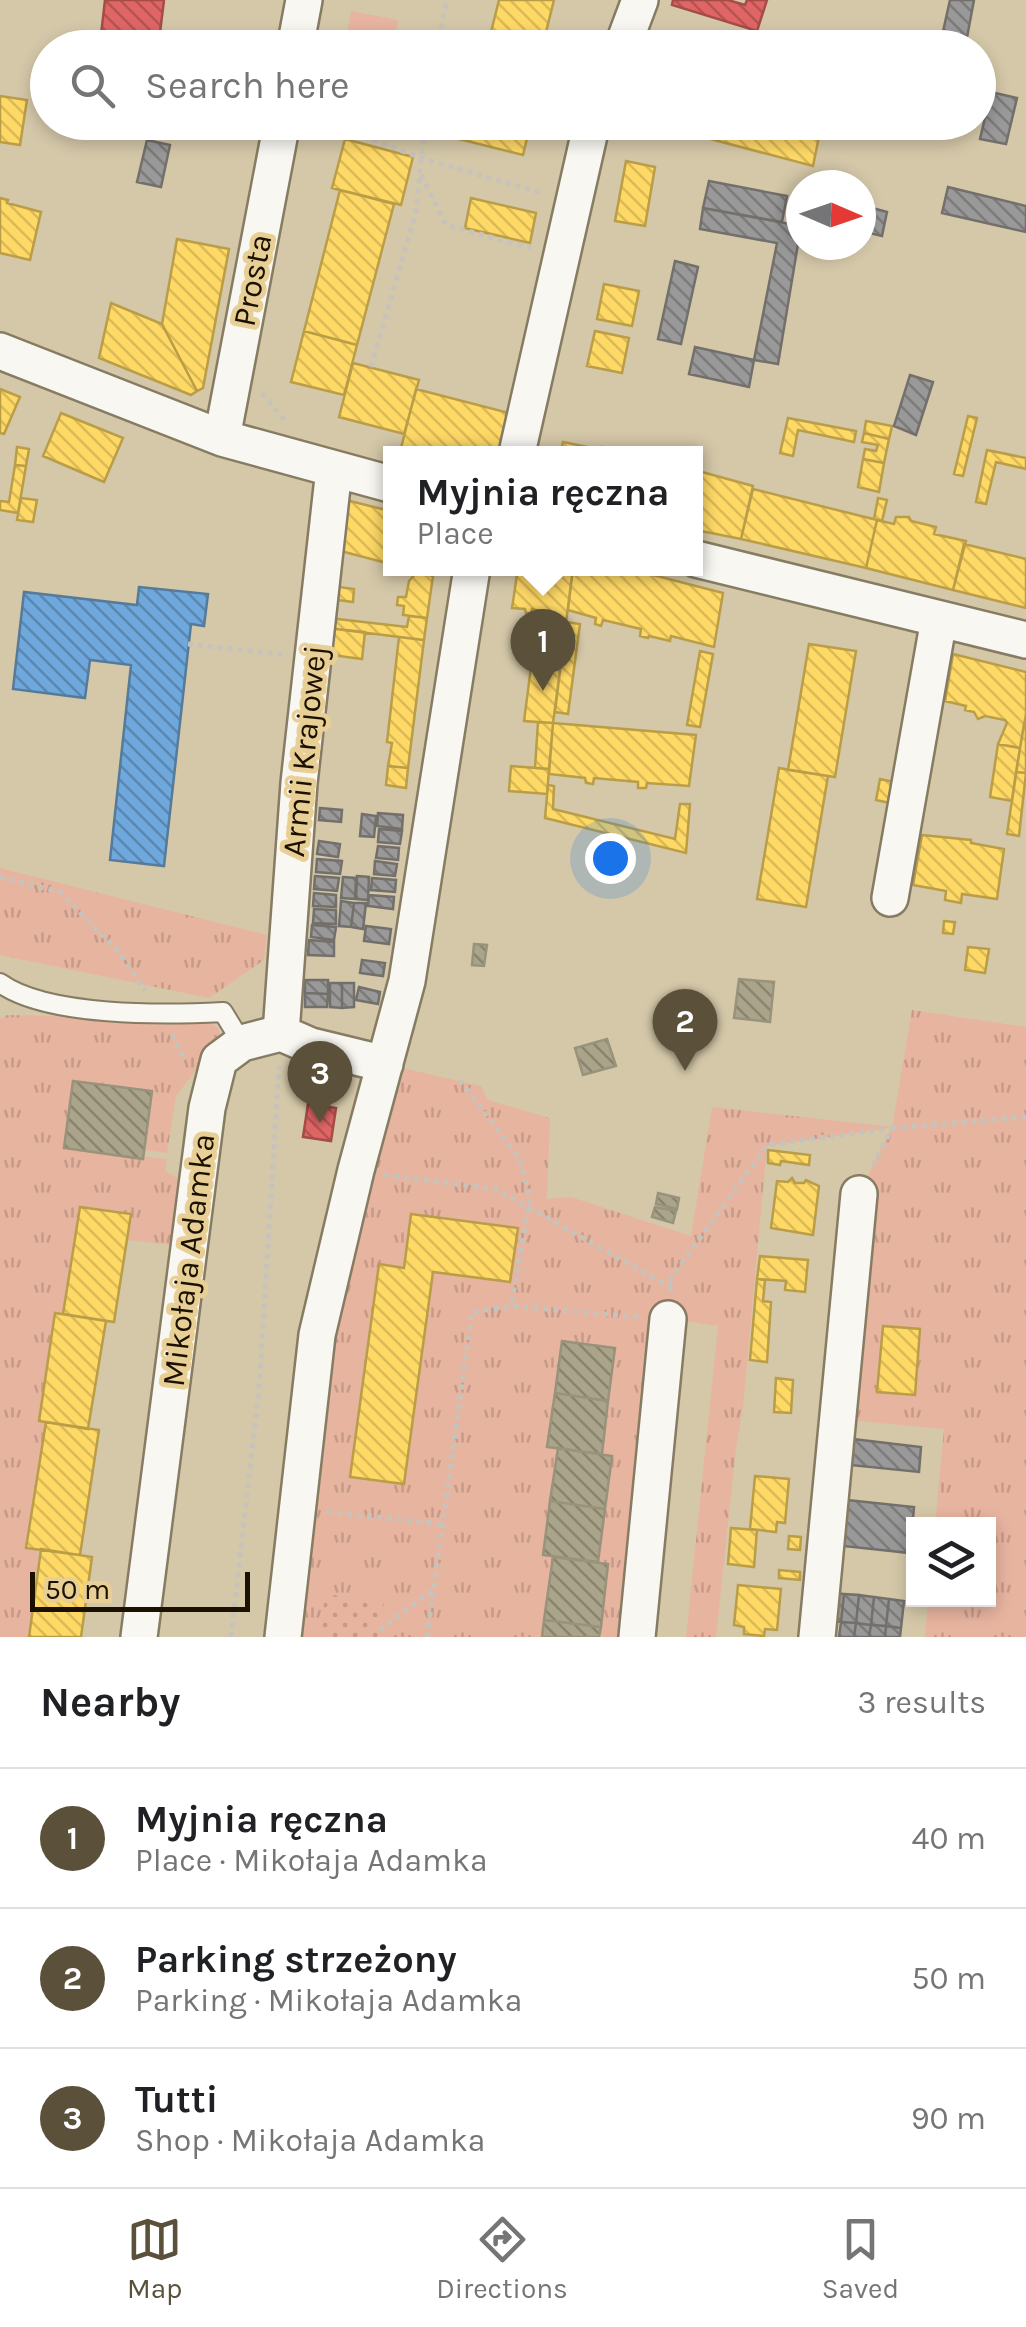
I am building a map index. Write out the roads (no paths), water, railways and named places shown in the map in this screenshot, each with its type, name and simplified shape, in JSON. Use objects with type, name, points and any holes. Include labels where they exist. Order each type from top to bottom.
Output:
[{"type":"street","points":[[298,30],[304,0]]},
{"type":"street","points":[[629,30],[640,0]]},
{"type":"street","name":"Prosta","points":[[222,438],[279,140]]},
{"type":"street","points":[[519,446],[588,140]]},
{"type":"street","points":[[0,351],[222,438],[383,482]]},
{"type":"street","name":"Armii Krajowej","points":[[281,1032],[299,783],[334,469]]},
{"type":"street","points":[[703,561],[1026,640]]},
{"type":"street","points":[[283,1637],[318,1335],[356,1170],[407,982],[471,576]]},
{"type":"street","points":[[890,898],[940,619]]},
{"type":"street","points":[[242,1042],[281,1032],[311,1046],[385,1064]]},
{"type":"street","name":"Mikołaja Adamka","points":[[139,1637],[207,1108],[219,1060],[242,1042]]},
{"type":"street","points":[[817,1637],[859,1194]]},
{"type":"street","points":[[637,1637],[668,1318]]},
{"type":"lane","points":[[0,983],[14,993],[90,1010],[162,1016],[223,1012],[242,1042]]},
{"type":"place","name":"Myjnia ręczna","points":[[543,691]]},
{"type":"place","name":"Parking strzeżony","points":[[685,1071]]},
{"type":"place","name":"Tutti","points":[[320,1123]]}]
